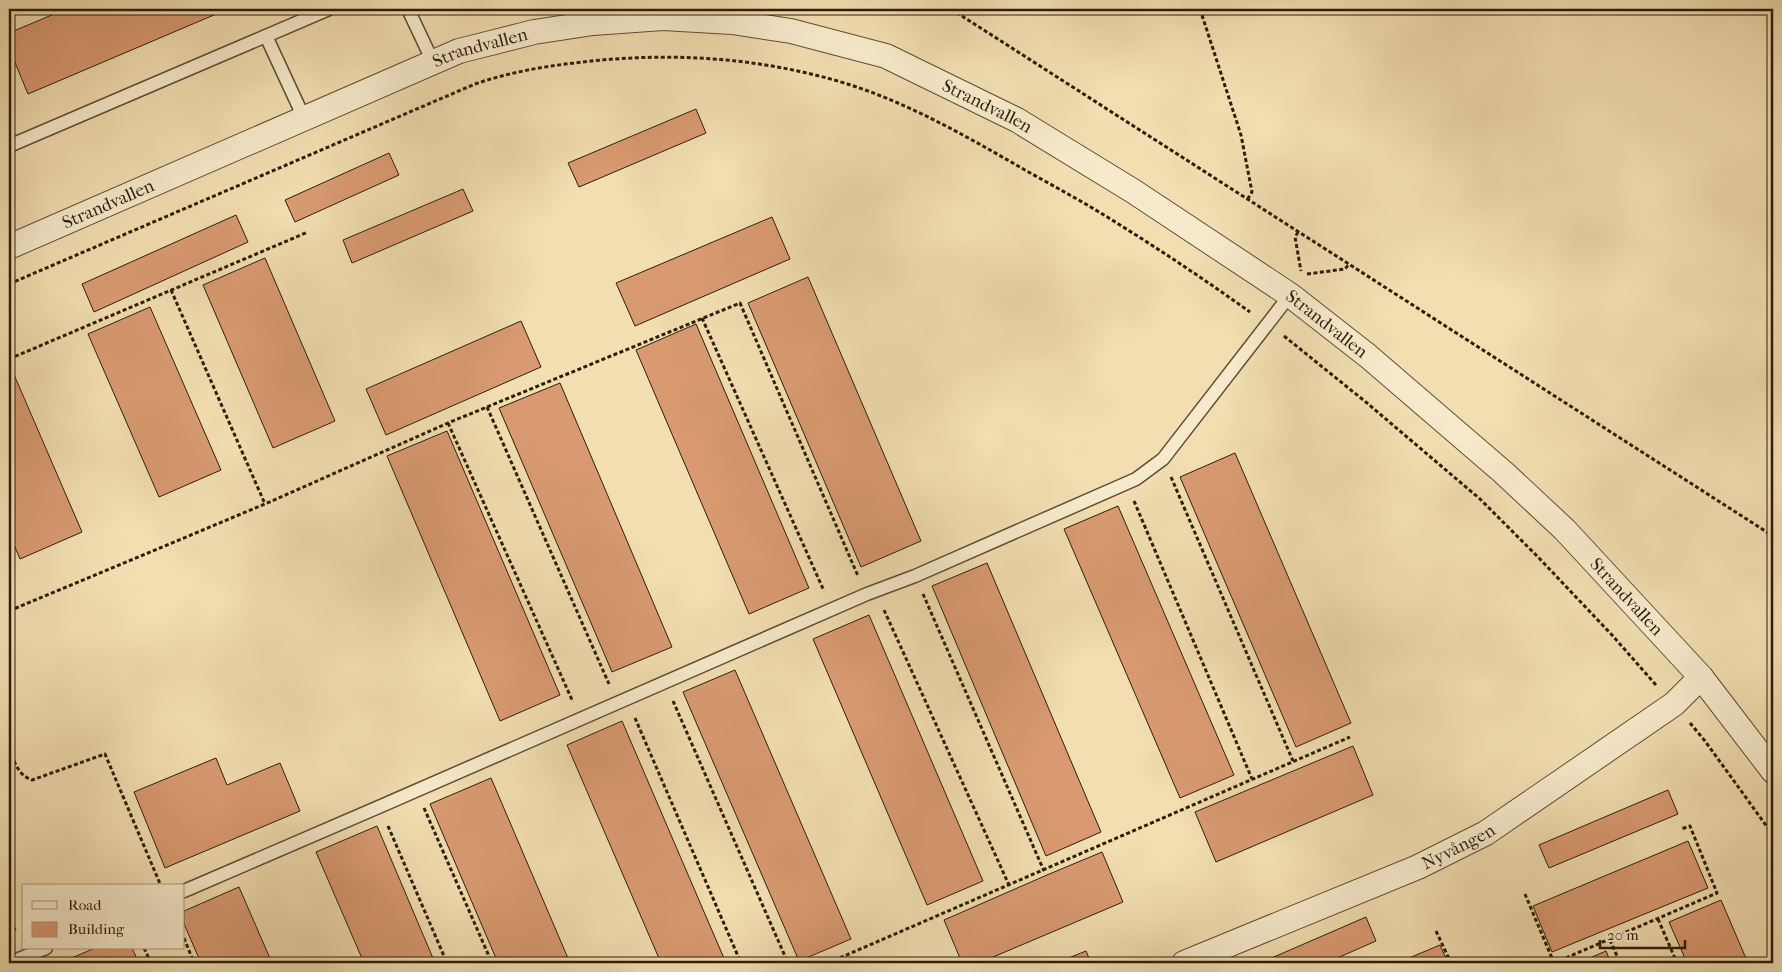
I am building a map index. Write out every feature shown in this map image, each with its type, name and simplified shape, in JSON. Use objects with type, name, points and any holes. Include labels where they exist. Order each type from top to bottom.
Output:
[{"type":"street","name":"Strandvallen","points":[[9,247],[459,50],[534,32],[593,23],[663,18],[732,22],[792,31],[886,56],[1017,120],[1133,191],[1290,294],[1368,356],[1511,479],[1565,530],[1701,677],[1773,771]]},
{"type":"street","name":"Nyvången","points":[[1184,963],[1418,867],[1486,833],[1674,704],[1701,677]]},
{"type":"lane","points":[[9,146],[329,9]]},
{"type":"lane","points":[[408,9],[433,62]]},
{"type":"lane","points":[[266,36],[304,118]]},
{"type":"lane","points":[[185,891],[1136,479],[1163,460],[1290,294]]},
{"type":"lane","points":[[9,963],[41,950]]},
{"type":"path","points":[[951,9],[1773,536]]},
{"type":"path","points":[[1200,9],[1242,135],[1252,192],[1247,200]]},
{"type":"path","points":[[9,284],[495,77],[532,68],[633,57],[675,56],[721,59],[777,67],[834,80],[895,101],[977,143],[1119,224],[1205,280],[1297,346],[1480,499],[1538,557],[1674,704],[1705,741],[1773,835]]},
{"type":"path","points":[[9,359],[308,232]]},
{"type":"path","points":[[1298,232],[1295,237],[1301,275],[1345,269],[1349,264]]},
{"type":"path","points":[[172,290],[265,504]]},
{"type":"path","points":[[9,605],[10,611],[265,504],[448,423],[740,303],[871,593],[1009,885]]},
{"type":"path","points":[[702,318],[832,610]]},
{"type":"path","points":[[487,407],[741,963]]},
{"type":"path","points":[[448,423],[580,718]]},
{"type":"path","points":[[1163,460],[1293,761]]},
{"type":"path","points":[[1126,483],[1252,779]]},
{"type":"path","points":[[915,576],[1044,870]]},
{"type":"path","points":[[664,682],[788,963]]},
{"type":"path","points":[[828,963],[1350,736]]},
{"type":"path","points":[[9,750],[18,771],[32,780],[105,754],[160,884]]},
{"type":"path","points":[[417,791],[492,963]]},
{"type":"path","points":[[379,807],[447,963]]},
{"type":"path","points":[[1525,894],[1554,963],[1610,940],[1717,893],[1690,826],[1681,829]]},
{"type":"path","points":[[1658,919],[1677,963]]},
{"type":"path","points":[[1436,932],[1451,963]]},
{"type":"path","points":[[185,940],[194,963]]},
{"type":"path","points":[[1610,940],[1620,963]]},
{"type":"path","points":[[145,950],[151,963]]},
{"type":"building","points":[[66,9],[228,9],[28,94],[9,48],[9,33]]},
{"type":"building","points":[[696,109],[706,133],[579,187],[568,163]]},
{"type":"building","points":[[389,153],[399,175],[295,222],[285,200]]},
{"type":"building","points":[[463,189],[473,211],[352,263],[343,240]]},
{"type":"building","points":[[236,215],[248,242],[94,312],[82,284]]},
{"type":"building","points":[[772,217],[790,259],[635,326],[616,283]]},
{"type":"building","points":[[265,258],[335,421],[273,448],[203,285]]},
{"type":"building","points":[[808,277],[921,541],[861,567],[748,303]]},
{"type":"building","points":[[150,307],[221,470],[159,497],[88,334]]},
{"type":"building","points":[[521,321],[541,367],[386,435],[366,389]]},
{"type":"building","points":[[696,324],[809,588],[749,614],[636,350]]},
{"type":"building","points":[[12,370],[82,532],[20,559],[9,533],[9,371]]},
{"type":"building","points":[[560,383],[672,647],[612,672],[499,408]]},
{"type":"building","points":[[447,431],[560,695],[500,721],[387,456]]},
{"type":"building","points":[[1235,453],[1351,723],[1296,747],[1180,477]]},
{"type":"building","points":[[1118,506],[1234,775],[1180,798],[1064,529]]},
{"type":"building","points":[[987,563],[1101,832],[1046,856],[932,586]]},
{"type":"building","points":[[869,615],[983,881],[927,905],[813,639]]},
{"type":"building","points":[[735,670],[851,939],[799,961],[683,692]]},
{"type":"building","points":[[622,721],[726,963],[661,963],[567,745]]},
{"type":"building","points":[[1353,746],[1373,795],[1216,862],[1195,812]]},
{"type":"building","points":[[216,758],[227,785],[280,763],[300,811],[165,868],[134,792]]},
{"type":"building","points":[[491,778],[570,963],[498,963],[430,804]]},
{"type":"building","points":[[1668,790],[1678,814],[1549,868],[1539,845]]},
{"type":"building","points":[[377,826],[435,963],[364,963],[316,852]]},
{"type":"building","points":[[1688,841],[1708,888],[1552,952],[1533,906]]},
{"type":"building","points":[[1102,852],[1123,902],[979,963],[962,963],[944,920]]},
{"type":"building","points":[[239,887],[272,963],[201,963],[185,926],[185,911]]},
{"type":"building","points":[[1721,900],[1748,963],[1687,963],[1669,922]]},
{"type":"building","points":[[9,913],[16,930],[9,933]]},
{"type":"building","points":[[1366,917],[1376,941],[1326,963],[1260,963]]},
{"type":"building","points":[[1440,945],[1448,963],[1397,963]]},
{"type":"building","points":[[90,950],[133,950],[139,963],[68,963],[67,960]]},
{"type":"building","points":[[1086,951],[1091,963],[1056,963]]},
{"type":"building","points":[[1606,951],[1611,963],[1578,963]]}]
